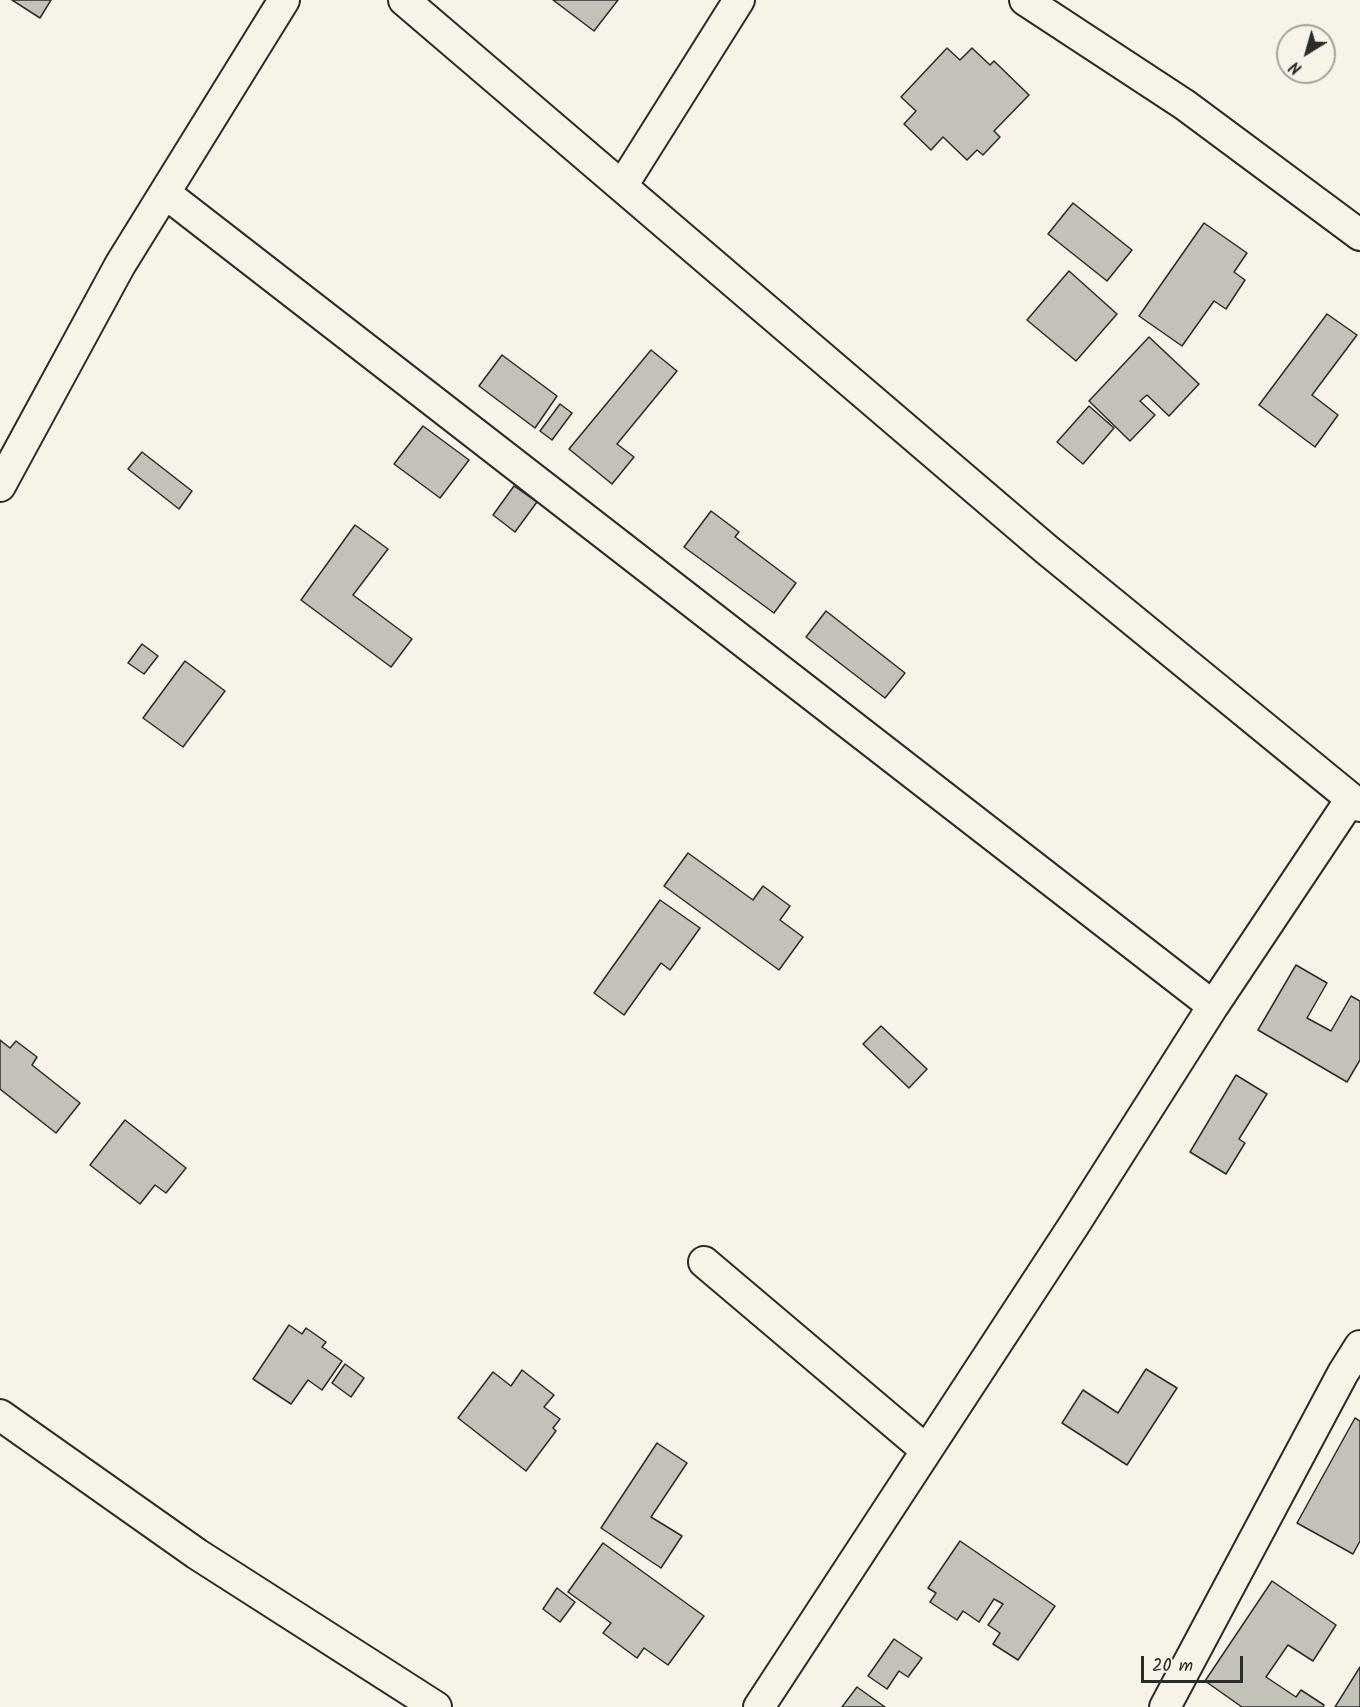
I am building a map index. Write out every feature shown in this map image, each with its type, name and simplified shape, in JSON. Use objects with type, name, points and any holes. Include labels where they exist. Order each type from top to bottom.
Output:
[{"type":"street","points":[[0,486],[120,265],[284,0]]},
{"type":"street","points":[[404,0],[1046,549],[1356,803],[1213,1006],[1074,1225],[759,1707]]},
{"type":"street","points":[[622,186],[739,0]]},
{"type":"street","points":[[1025,0],[1185,105],[1360,235]]},
{"type":"street","points":[[165,193],[1213,1006]]},
{"type":"street","points":[[704,1262],[926,1450]]},
{"type":"street","points":[[1165,1707],[1343,1373],[1360,1346]]},
{"type":"street","points":[[0,1415],[197,1554],[436,1707]]},
{"type":"building","points":[[12,0],[51,0],[40,18]]},
{"type":"building","points":[[553,0],[618,0],[594,31]]},
{"type":"building","points":[[947,48],[960,60],[972,48],[990,65],[994,61],[1029,95],[994,131],[1000,137],[983,155],[977,150],[967,160],[943,137],[931,150],[904,124],[916,111],[901,97]]},
{"type":"building","points":[[1073,203],[1132,250],[1107,281],[1048,234]]},
{"type":"building","points":[[1204,223],[1247,253],[1234,272],[1245,280],[1226,309],[1214,301],[1182,346],[1139,316]]},
{"type":"building","points":[[1069,271],[1117,314],[1076,361],[1027,320]]},
{"type":"building","points":[[1327,314],[1357,335],[1312,395],[1338,415],[1315,447],[1259,405]]},
{"type":"building","points":[[1149,337],[1199,384],[1169,416],[1147,395],[1140,401],[1155,415],[1130,441],[1089,401]]},
{"type":"building","points":[[651,350],[677,371],[617,444],[634,457],[612,484],[569,449]]},
{"type":"building","points":[[502,355],[557,396],[535,428],[479,386]]},
{"type":"building","points":[[560,404],[572,413],[552,440],[540,431]]},
{"type":"building","points":[[1089,406],[1114,428],[1083,464],[1057,442]]},
{"type":"building","points":[[423,426],[469,460],[440,498],[394,464]]},
{"type":"building","points":[[142,452],[192,491],[179,509],[128,469]]},
{"type":"building","points":[[514,486],[537,502],[515,532],[493,515]]},
{"type":"building","points":[[711,511],[739,532],[735,537],[796,583],[774,613],[684,547]]},
{"type":"building","points":[[355,525],[388,549],[353,595],[412,639],[391,667],[301,600]]},
{"type":"building","points":[[826,611],[905,673],[885,698],[806,637]]},
{"type":"building","points":[[142,644],[158,656],[144,674],[128,663]]},
{"type":"building","points":[[185,661],[225,691],[183,747],[143,718]]},
{"type":"building","points":[[688,853],[753,900],[763,886],[790,906],[780,920],[803,937],[779,970],[664,886]]},
{"type":"building","points":[[660,900],[700,928],[670,970],[661,963],[624,1015],[594,993]]},
{"type":"building","points":[[1296,965],[1327,983],[1307,1018],[1331,1031],[1351,996],[1360,1001],[1360,1060],[1347,1082],[1258,1030]]},
{"type":"building","points":[[881,1026],[927,1069],[909,1088],[863,1044]]},
{"type":"building","points":[[0,1040],[10,1048],[16,1041],[37,1057],[32,1065],[80,1103],[56,1133],[0,1089]]},
{"type":"building","points":[[1236,1075],[1267,1094],[1239,1139],[1245,1143],[1226,1174],[1190,1152]]},
{"type":"building","points":[[125,1120],[186,1168],[166,1193],[155,1185],[140,1204],[90,1165]]},
{"type":"building","points":[[289,1325],[302,1334],[306,1328],[326,1342],[322,1347],[342,1361],[322,1390],[308,1380],[291,1404],[253,1379]]},
{"type":"building","points":[[345,1364],[364,1378],[351,1397],[332,1383]]},
{"type":"building","points":[[1146,1369],[1177,1388],[1127,1465],[1062,1423],[1083,1390],[1118,1413]]},
{"type":"building","points":[[522,1370],[554,1395],[544,1407],[560,1419],[553,1428],[556,1431],[526,1471],[458,1418],[493,1372],[511,1386]]},
{"type":"building","points":[[1355,1418],[1360,1421],[1360,1541],[1353,1554],[1297,1523]]},
{"type":"building","points":[[657,1443],[687,1463],[651,1517],[682,1536],[661,1568],[601,1528]]},
{"type":"building","points":[[960,1541],[1055,1606],[1018,1660],[993,1644],[1000,1633],[988,1625],[1003,1604],[994,1599],[979,1622],[963,1611],[957,1620],[930,1602],[936,1593],[928,1588]]},
{"type":"building","points":[[603,1543],[704,1616],[668,1665],[644,1648],[637,1658],[603,1633],[611,1623],[568,1592]]},
{"type":"building","points":[[1272,1581],[1336,1625],[1313,1661],[1288,1645],[1266,1677],[1296,1697],[1301,1690],[1324,1705],[1323,1707],[1242,1707],[1205,1681]]},
{"type":"building","points":[[557,1588],[575,1602],[560,1622],[543,1609]]},
{"type":"building","points":[[894,1639],[922,1658],[908,1677],[899,1671],[887,1689],[868,1676]]},
{"type":"building","points":[[1360,1667],[1360,1707],[1335,1707]]},
{"type":"building","points":[[857,1687],[885,1707],[842,1707]]}]
